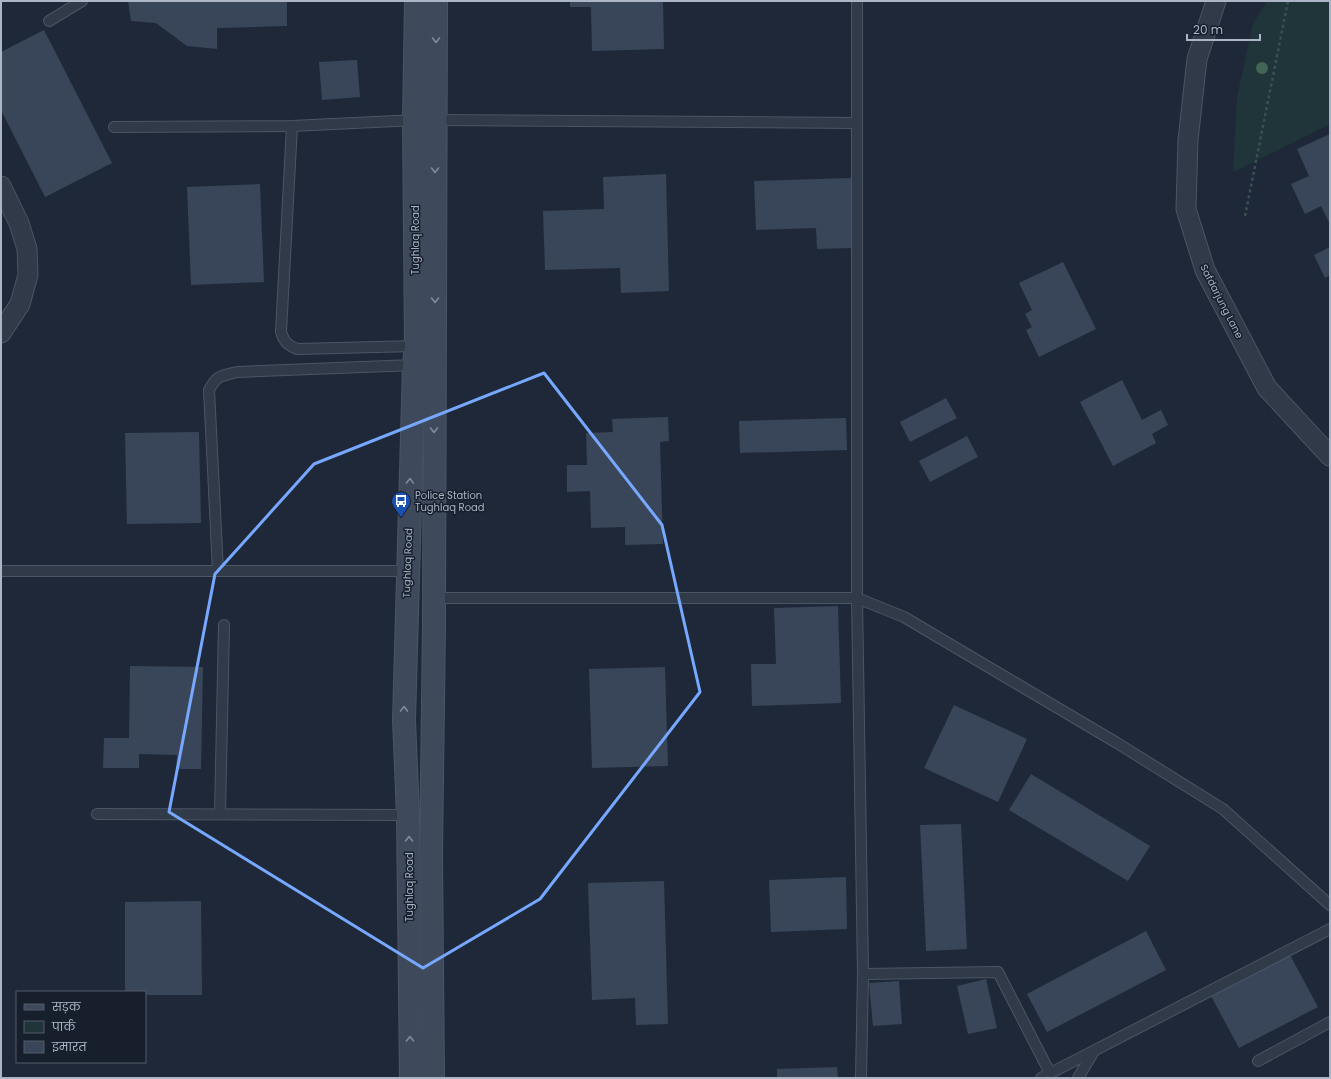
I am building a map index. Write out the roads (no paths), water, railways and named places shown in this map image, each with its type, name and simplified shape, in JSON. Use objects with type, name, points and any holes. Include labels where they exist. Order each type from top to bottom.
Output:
[{"type":"main road","name":"Tughlaq Road","points":[[411,1078],[408,815],[404,720],[407,571],[415,356],[414,120],[416,1]]},
{"type":"main road","name":"Tughlaq Road","points":[[433,1078],[431,855],[434,598],[436,1]]},
{"type":"street","name":"Safdarjung Lane","points":[[1216,1],[1197,59],[1188,140],[1186,209],[1205,270],[1267,388],[1330,456]]},
{"type":"street","points":[[1,186],[19,223],[27,249],[28,275],[20,304],[1,333]]},
{"type":"lane","points":[[49,21],[82,1]]},
{"type":"lane","points":[[857,1],[858,598],[863,974],[861,1078]]},
{"type":"lane","points":[[114,127],[292,126],[414,120],[857,123]]},
{"type":"lane","points":[[292,126],[281,332],[283,340],[288,346],[297,349],[415,356]]},
{"type":"lane","points":[[218,571],[209,390],[215,380],[225,375],[237,372],[415,356]]},
{"type":"lane","points":[[1,571],[407,571]]},
{"type":"lane","points":[[434,598],[858,598],[904,617],[1117,743],[1223,809],[1330,905]]},
{"type":"lane","points":[[220,814],[224,625]]},
{"type":"lane","points":[[97,814],[408,815]]},
{"type":"lane","points":[[863,974],[998,972],[1045,1076],[1330,929]]},
{"type":"lane","points":[[1258,1061],[1330,1022]]},
{"type":"lane","points":[[1078,1078],[1094,1051]]},
{"type":"place","name":"Police Station Tughlaq Road","points":[[401,518]]}]
